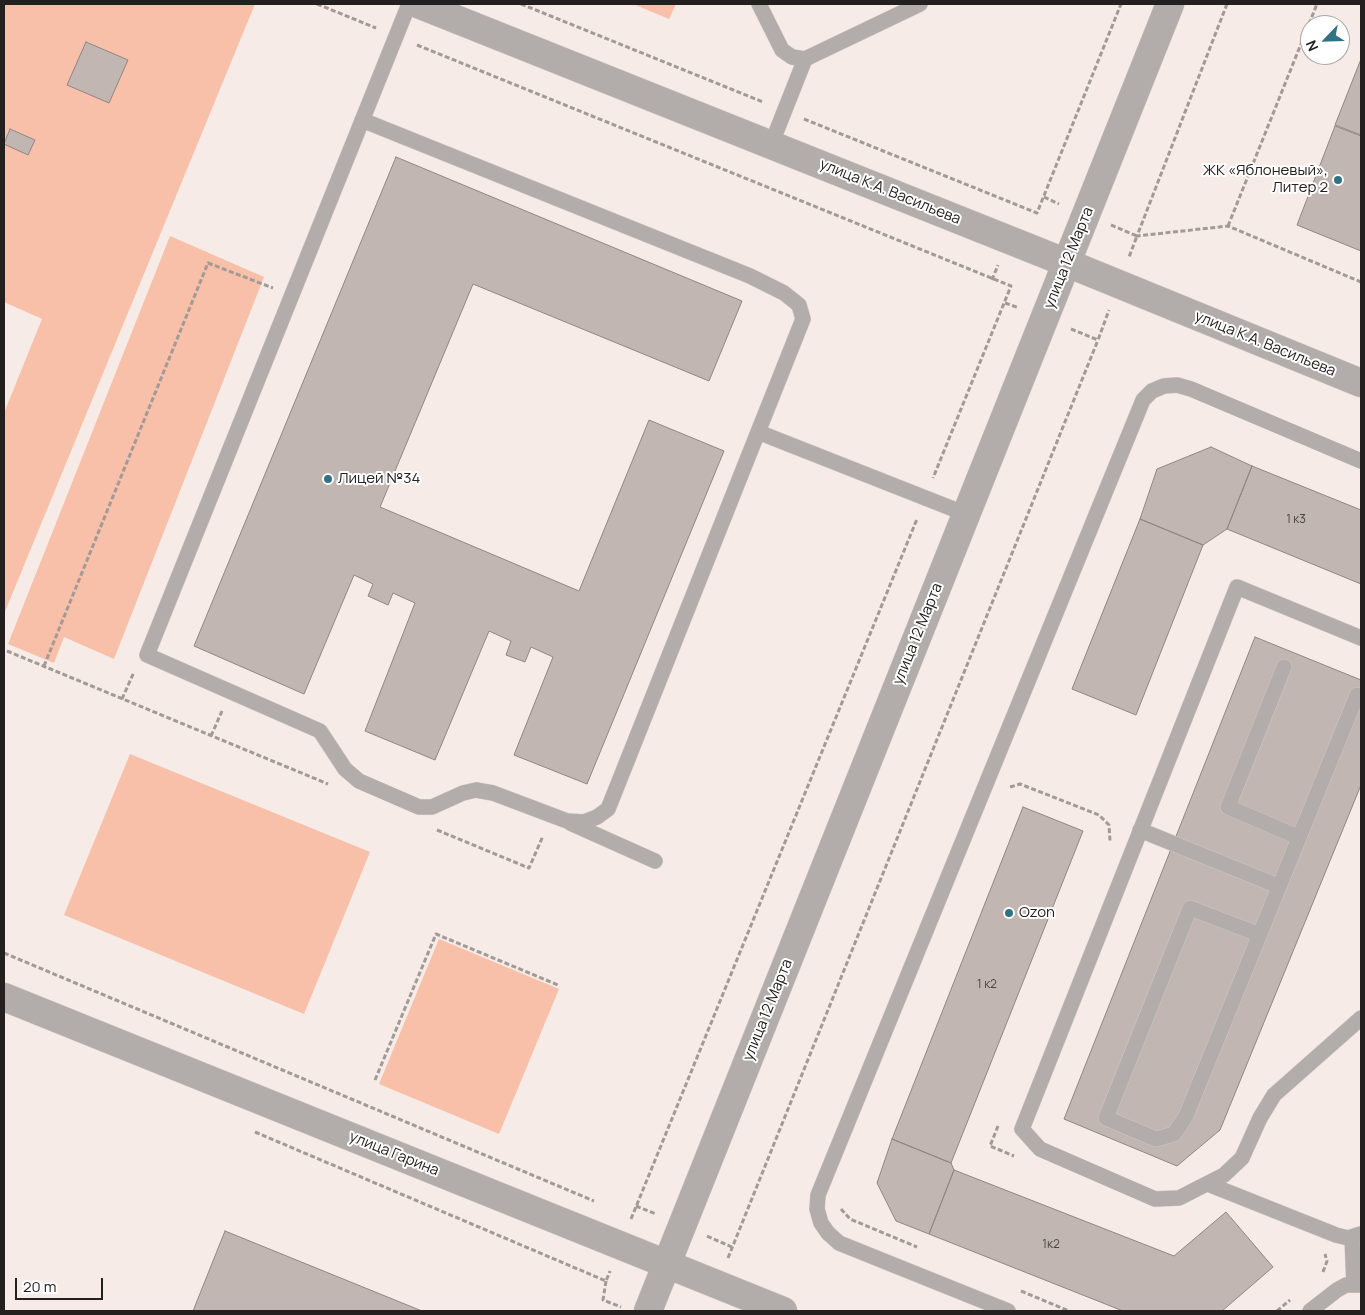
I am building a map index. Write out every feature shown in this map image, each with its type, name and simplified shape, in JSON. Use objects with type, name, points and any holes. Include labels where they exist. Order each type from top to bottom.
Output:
[{"type":"street","name":"улица К.А. Васильева","points":[[418,4],[1067,263],[1361,383]]},
{"type":"street","name":"улица 12 Марта","points":[[636,1310],[666,1264],[1170,4]]},
{"type":"street","name":"улица Гарина","points":[[4,997],[783,1311]]},
{"type":"lane","points":[[410,4],[147,655],[320,730],[345,769],[359,781],[419,807],[432,807],[463,793],[476,790],[492,793],[567,821],[655,861]]},
{"type":"lane","points":[[759,4],[782,50],[792,57],[805,59],[920,4]]},
{"type":"lane","points":[[771,145],[805,59]]},
{"type":"lane","points":[[362,120],[750,276],[784,293],[799,305],[803,318],[608,809],[597,817],[584,822],[567,821]]},
{"type":"lane","points":[[1008,1311],[839,1243],[821,1223],[817,1209],[818,1195],[1143,400],[1152,391],[1164,386],[1191,389],[1361,461]]},
{"type":"lane","points":[[758,432],[966,514]]},
{"type":"lane","points":[[1361,638],[1237,587],[1022,1129],[1040,1148],[1155,1199],[1179,1198],[1224,1175],[1242,1158],[1260,1118],[1274,1095],[1361,1018]]},
{"type":"lane","points":[[1284,667],[1228,807],[1298,837]]},
{"type":"lane","points":[[1258,934],[1190,908],[1106,1118],[1156,1139],[1174,1134],[1186,1116],[1258,934],[1357,695]]},
{"type":"lane","points":[[1140,830],[1278,886]]},
{"type":"lane","points":[[1208,1184],[1336,1235],[1357,1236],[1358,1285],[1346,1285],[1310,1311]]},
{"type":"path","points":[[521,4],[1037,213],[1121,4]]},
{"type":"path","points":[[1227,4],[1138,236],[1228,226],[1361,282]]},
{"type":"path","points":[[1228,226],[1317,4]]},
{"type":"path","points":[[44,666],[208,263],[292,295]]},
{"type":"path","points":[[718,1284],[1098,340]]},
{"type":"path","points":[[7,651],[329,785]]},
{"type":"path","points":[[122,699],[140,659],[147,655]]},
{"type":"path","points":[[429,826],[529,868],[552,816]]},
{"type":"path","points":[[375,1080],[436,934],[558,984]]},
{"type":"path","points":[[4,953],[595,1202]]},
{"type":"path","points":[[606,1281],[603,1300],[636,1310]]},
{"type":"shaded area","points":[[4,4],[255,4],[4,614],[4,413],[42,319],[4,302]]},
{"type":"shaded area","points":[[633,4],[676,4],[669,19]]},
{"type":"shaded area","points":[[170,236],[264,277],[114,659],[64,637],[54,663],[8,644]]},
{"type":"shaded area","points":[[130,754],[370,852],[304,1014],[64,915]]},
{"type":"shaded area","points":[[439,939],[559,989],[499,1134],[379,1084]]},
{"type":"building","points":[[86,42],[128,60],[109,103],[67,85]]},
{"type":"building","points":[[1361,59],[1361,135],[1335,125]]},
{"type":"building","name":"ЖК «Яблоневый», Литер 2","points":[[1335,126],[1361,136],[1361,251],[1297,225]]},
{"type":"building","points":[[10,129],[35,140],[28,155],[4,144]]},
{"type":"building","name":"Лицей №34","points":[[396,157],[742,301],[709,381],[473,284],[380,507],[579,591],[649,420],[724,451],[587,784],[514,755],[553,657],[531,647],[525,662],[506,655],[511,641],[489,631],[435,760],[365,731],[415,603],[393,593],[388,605],[368,596],[373,584],[354,575],[304,694],[194,646]]},
{"type":"building","points":[[1211,447],[1252,466],[1227,529],[1203,545],[1140,519],[1157,469]]},
{"type":"building","points":[[1252,466],[1361,510],[1361,584],[1227,529]]},
{"type":"building","points":[[1140,519],[1203,545],[1136,715],[1072,689]]},
{"type":"building","points":[[1255,637],[1361,680],[1361,785],[1220,1130],[1177,1166],[1064,1119]]},
{"type":"building","points":[[1023,807],[1083,831],[951,1163],[892,1139]]},
{"type":"building","points":[[892,1139],[951,1163],[954,1170],[929,1234],[896,1221],[877,1183]]},
{"type":"building","points":[[954,1170],[1174,1256],[1226,1212],[1273,1267],[1222,1311],[1123,1311],[929,1234]]},
{"type":"building","points":[[225,1231],[422,1311],[193,1311]]},
{"type":"place","name":"ЖК «Яблоневый», Литер 2","points":[[1338,180]]},
{"type":"place","name":"Лицей №34","points":[[328,479]]},
{"type":"place","name":"Ozon","points":[[1009,913]]}]
